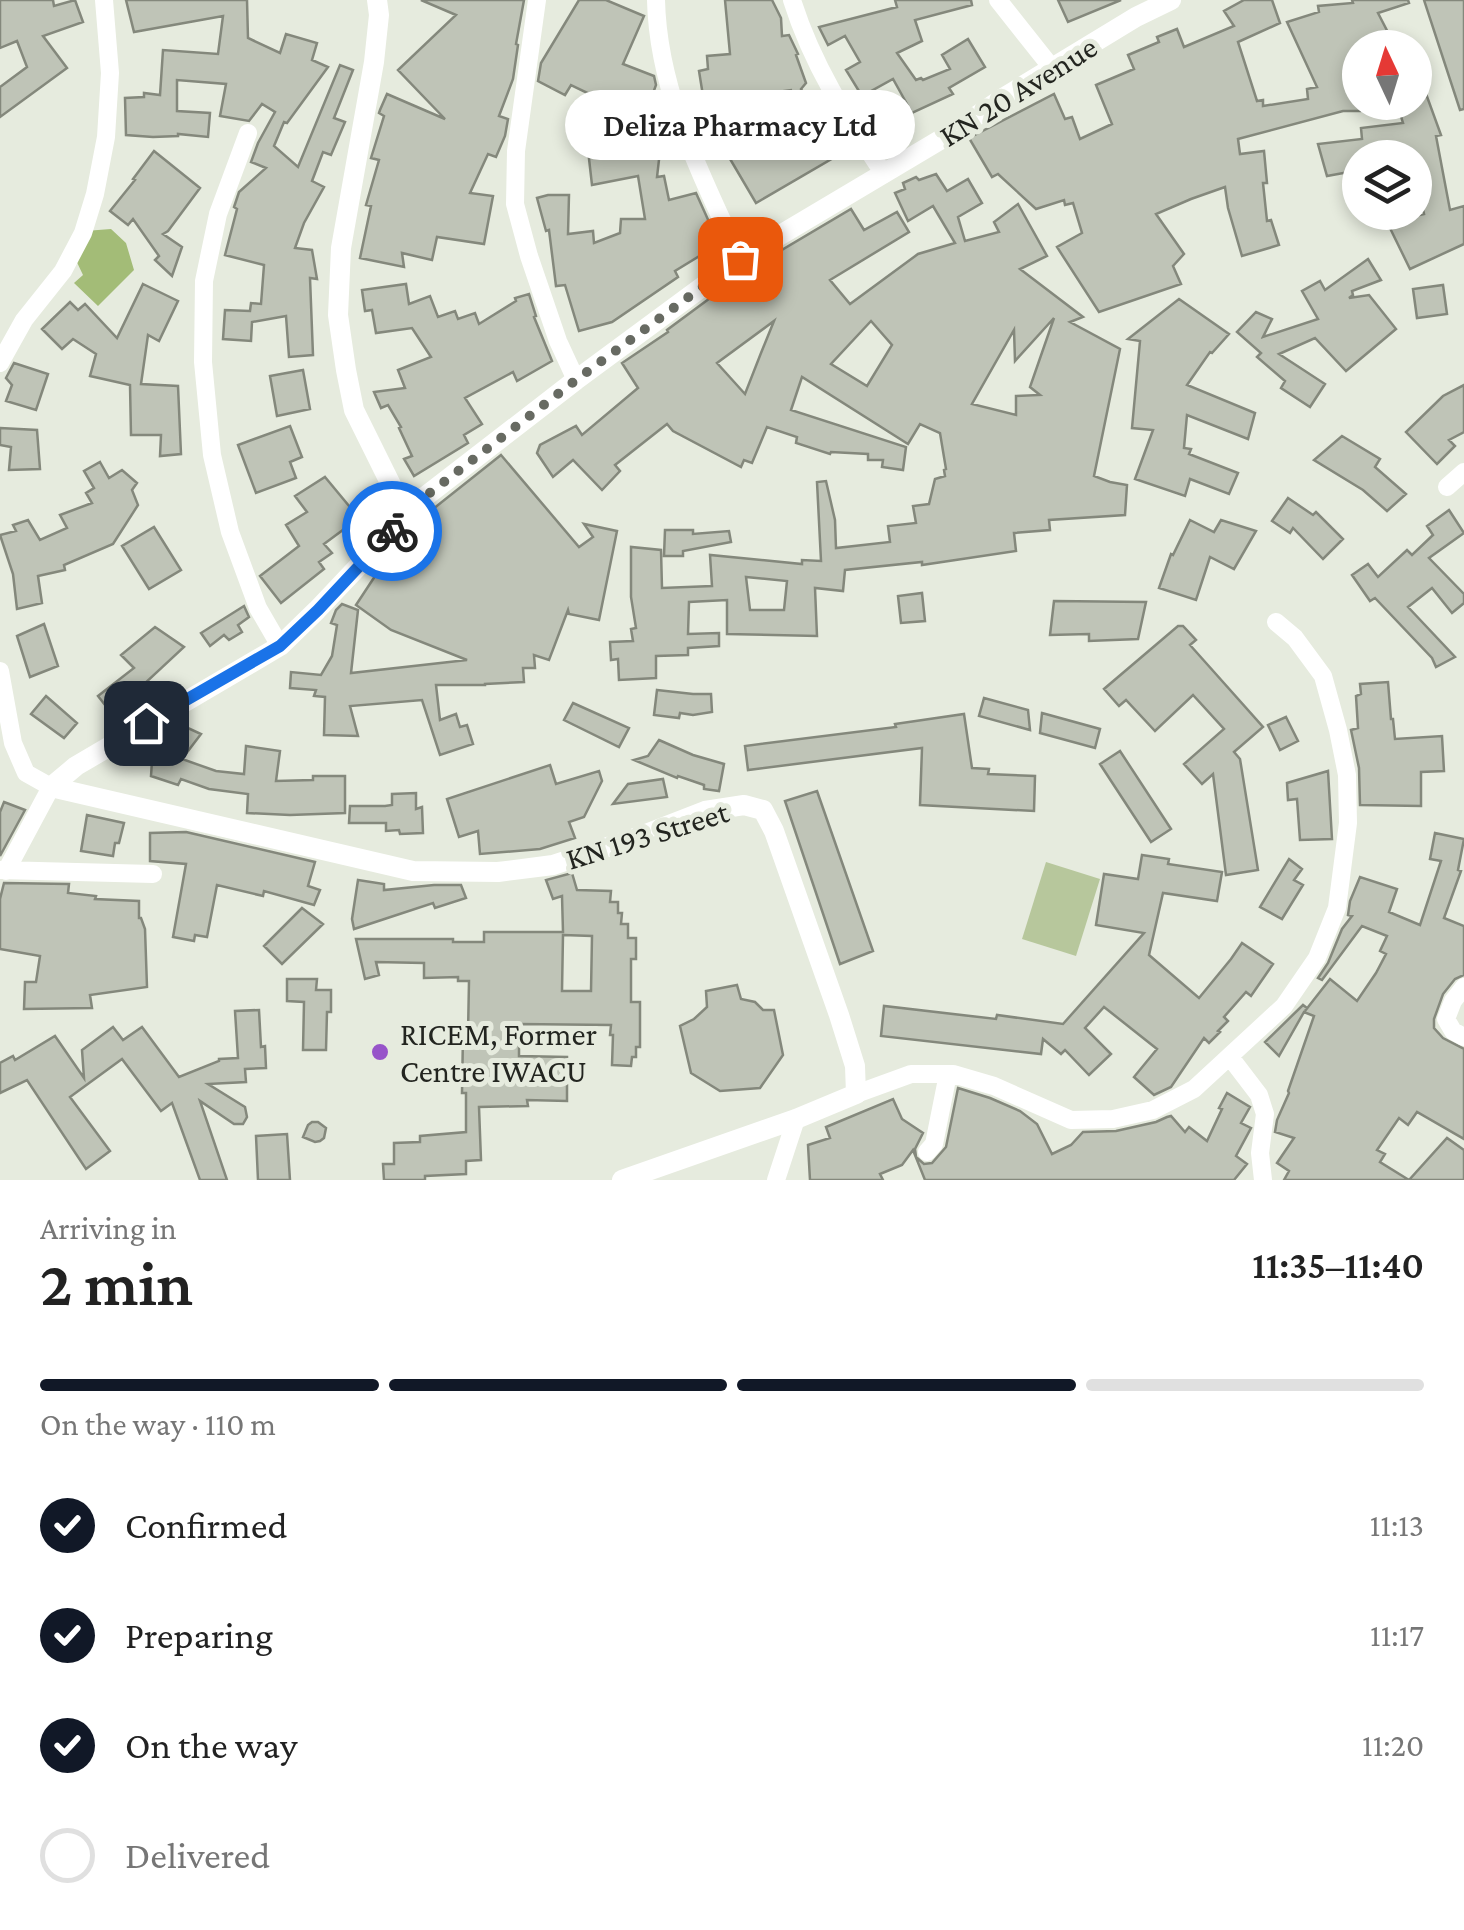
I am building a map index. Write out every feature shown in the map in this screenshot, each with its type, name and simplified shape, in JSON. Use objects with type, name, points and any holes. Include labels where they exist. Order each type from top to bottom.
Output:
[{"type":"street","points":[[0,364],[24,320],[62,271],[83,232],[95,194],[106,137],[110,72],[104,0]]},
{"type":"street","points":[[378,0],[374,62],[341,248],[338,315],[354,410],[406,515]]},
{"type":"street","points":[[537,0],[516,151],[515,204],[558,342],[576,380]]},
{"type":"street","points":[[656,0],[668,86],[684,136],[740,259]]},
{"type":"street","points":[[792,0],[803,36],[842,112],[884,174]]},
{"type":"street","points":[[998,0],[1052,68]]},
{"type":"street","name":"KN 20 Avenue","points":[[52,787],[76,766],[280,646],[422,499],[740,259],[1136,17],[1171,0]]},
{"type":"street","points":[[248,133],[218,214],[204,281],[204,362],[212,455],[230,532],[258,608],[280,646]]},
{"type":"street","points":[[1447,487],[1464,472]]},
{"type":"street","points":[[622,1180],[912,1074],[948,1074],[994,1086],[1071,1120],[1114,1119],[1153,1110],[1194,1089],[1284,1006],[1317,958],[1337,908],[1348,823],[1348,775],[1323,676],[1296,638],[1276,622]]},
{"type":"street","points":[[0,671],[14,742],[26,773],[52,787],[3,871],[153,874]]},
{"type":"street","name":"KN 193 Street","points":[[52,787],[413,872],[498,872],[552,865],[638,838],[704,811],[744,805],[763,810],[839,1014],[855,1066],[856,1094]]},
{"type":"street","points":[[1464,987],[1446,1019],[1453,1031],[1464,1037]]},
{"type":"street","points":[[1230,1057],[1259,1095],[1265,1114],[1260,1153],[1263,1180]]},
{"type":"street","points":[[927,1152],[934,1144],[948,1074]]},
{"type":"street","points":[[776,1180],[796,1119]]},
{"type":"green space","points":[[111,229],[126,243],[134,270],[98,306],[74,283],[83,275],[74,256],[85,231]]},
{"type":"green space","points":[[1046,862],[1100,879],[1076,956],[1022,939]]},
{"type":"building","points":[[0,0],[53,0],[54,6],[75,0],[83,22],[43,36],[67,68],[0,117],[0,87],[27,67],[17,41],[0,48]]},
{"type":"building","points":[[126,0],[247,0],[248,38],[280,53],[286,34],[317,43],[312,60],[328,67],[284,122],[274,146],[298,167],[340,65],[353,70],[334,118],[345,122],[331,155],[323,152],[312,181],[324,187],[295,248],[312,250],[317,279],[310,278],[313,355],[289,357],[286,316],[252,322],[251,341],[223,339],[225,310],[250,311],[251,303],[261,304],[264,265],[225,255],[239,192],[266,168],[251,162],[275,112],[262,104],[249,121],[220,116],[226,84],[177,80],[177,111],[210,113],[208,137],[126,135],[125,98],[144,97],[144,93],[160,95],[163,50],[218,54],[223,16],[134,32]]},
{"type":"building","points":[[421,0],[524,0],[513,79],[499,116],[508,119],[505,136],[496,157],[488,154],[470,193],[493,196],[484,244],[437,237],[432,260],[402,253],[404,267],[360,258],[371,206],[366,205],[379,160],[371,158],[384,116],[379,113],[387,94],[445,119],[398,70],[456,15]]},
{"type":"building","points":[[579,0],[606,0],[644,16],[623,64],[654,76],[656,85],[648,107],[650,153],[660,151],[657,177],[664,176],[669,200],[696,193],[719,244],[675,271],[678,277],[612,322],[579,331],[565,285],[556,286],[549,230],[546,231],[537,198],[569,195],[568,234],[593,231],[594,243],[620,233],[621,219],[645,219],[638,176],[592,185],[587,141],[600,99],[571,85],[565,95],[538,81],[541,63]]},
{"type":"building","points":[[725,0],[772,0],[781,18],[782,36],[789,35],[798,54],[806,83],[801,89],[840,154],[756,203],[726,152],[717,157],[705,134],[743,115],[753,136],[785,117],[774,99],[792,90],[704,102],[699,71],[708,69],[707,56],[730,54]]},
{"type":"building","points":[[895,0],[971,0],[972,5],[915,20],[922,41],[897,53],[916,80],[950,69],[942,55],[968,39],[985,67],[949,88],[953,94],[912,113],[893,79],[862,96],[846,70],[860,62],[845,36],[828,45],[819,27],[897,7]]},
{"type":"building","points":[[1058,0],[1121,0],[1068,22]]},
{"type":"building","points":[[1244,0],[1272,0],[1280,23],[1238,42],[1257,101],[1263,100],[1263,106],[1308,99],[1307,89],[1317,87],[1287,22],[1319,12],[1318,6],[1353,3],[1352,0],[1409,3],[1378,13],[1387,30],[1342,30],[1342,111],[1238,139],[1240,154],[1264,151],[1267,221],[1271,220],[1279,245],[1242,256],[1225,187],[1191,199],[1156,214],[1184,254],[1173,266],[1181,284],[1099,312],[1057,247],[1082,233],[1073,203],[1065,205],[1064,200],[1036,209],[998,174],[992,177],[969,138],[1054,94],[1065,119],[1072,117],[1080,139],[1112,124],[1096,85],[1134,69],[1128,55],[1159,42],[1157,37],[1177,29],[1184,47],[1234,26],[1224,11]]},
{"type":"building","points":[[1424,0],[1464,0],[1464,109],[1460,110]]},
{"type":"building","points":[[1432,110],[1441,135],[1436,136],[1450,210],[1464,206],[1464,244],[1410,269],[1391,230],[1432,230],[1432,140],[1353,140],[1362,139],[1361,128],[1403,123],[1402,120],[1432,120]]},
{"type":"building","points":[[1342,141],[1342,173],[1327,176],[1318,144]]},
{"type":"building","points":[[154,151],[200,188],[163,234],[182,247],[172,276],[155,260],[159,256],[133,219],[128,225],[110,211]]},
{"type":"building","points":[[936,174],[947,191],[968,179],[982,203],[958,217],[965,241],[999,232],[994,222],[1018,204],[1047,256],[1020,269],[1083,317],[1070,322],[1120,349],[1094,476],[1127,485],[1125,515],[1049,520],[1050,530],[1014,533],[1016,551],[922,565],[845,570],[843,591],[815,588],[817,636],[727,634],[727,600],[689,602],[688,634],[719,633],[719,646],[688,648],[688,655],[656,656],[656,678],[619,680],[618,659],[611,660],[610,642],[633,641],[631,629],[636,628],[631,597],[631,547],[661,550],[662,588],[712,586],[710,555],[802,564],[802,560],[821,561],[817,482],[826,481],[835,520],[836,548],[890,542],[888,526],[916,523],[913,506],[929,504],[935,479],[945,476],[940,433],[920,424],[908,444],[802,377],[791,410],[906,447],[903,470],[882,467],[883,460],[868,460],[868,454],[830,454],[796,443],[797,437],[767,427],[752,463],[744,460],[741,467],[673,431],[667,424],[615,465],[620,471],[602,490],[573,460],[553,477],[537,453],[540,445],[576,426],[582,435],[638,388],[622,363],[748,270],[851,209],[864,230],[897,212],[909,232],[830,280],[850,304],[918,254],[955,243],[933,206],[908,221],[895,193],[905,189],[903,183],[916,177],[919,180]],"holes":[[[1054,318],[1030,387],[1040,395],[1016,396],[1016,415],[972,404],[1014,330],[1015,361]],[[774,321],[745,394],[717,363]],[[871,321],[892,345],[867,386],[831,364]],[[746,577],[787,581],[784,610],[750,610]]]},
{"type":"building","points":[[1368,259],[1381,280],[1352,291],[1349,298],[1369,295],[1396,329],[1346,371],[1315,338],[1279,354],[1325,384],[1310,407],[1281,388],[1285,381],[1257,357],[1261,353],[1237,332],[1256,312],[1272,319],[1263,337],[1318,319],[1302,291],[1320,281],[1325,290]]},
{"type":"building","points":[[143,284],[178,301],[159,341],[148,335],[141,384],[178,386],[181,454],[160,456],[161,435],[131,435],[130,385],[90,376],[96,354],[73,339],[62,349],[42,329],[70,302],[78,310],[85,304],[117,338]]},
{"type":"building","points":[[406,284],[409,304],[430,296],[438,317],[455,311],[458,319],[475,313],[479,324],[516,301],[515,298],[529,294],[552,361],[517,381],[513,372],[465,398],[482,424],[464,435],[468,443],[414,476],[404,459],[412,456],[401,427],[388,405],[381,408],[374,392],[405,388],[398,370],[431,357],[412,328],[376,333],[372,310],[365,311],[362,290]]},
{"type":"building","points":[[1443,285],[1447,314],[1417,318],[1413,289]]},
{"type":"building","points":[[1179,299],[1229,334],[1210,352],[1187,385],[1255,413],[1248,439],[1187,415],[1184,448],[1191,449],[1189,454],[1238,473],[1229,494],[1190,479],[1185,496],[1135,479],[1153,430],[1132,428],[1140,341],[1128,339]]},
{"type":"building","points":[[14,363],[48,374],[36,410],[6,401],[12,385],[6,378]]},
{"type":"building","points":[[303,370],[310,409],[277,416],[270,376]]},
{"type":"building","points":[[1464,385],[1464,432],[1449,440],[1455,446],[1437,464],[1406,432],[1443,396]]},
{"type":"building","points":[[290,426],[302,457],[290,462],[296,478],[256,493],[238,445]]},
{"type":"building","points":[[0,428],[37,430],[40,469],[9,470],[11,447],[0,445]]},
{"type":"building","points":[[1342,436],[1380,459],[1375,467],[1406,494],[1387,511],[1363,490],[1314,460]]},
{"type":"building","points":[[501,455],[579,547],[593,537],[584,524],[617,531],[599,620],[569,614],[568,610],[549,660],[534,655],[535,668],[523,668],[524,682],[436,685],[440,720],[456,714],[460,727],[467,725],[473,744],[440,755],[422,700],[350,706],[358,736],[324,735],[325,697],[314,696],[316,690],[290,688],[291,672],[321,675],[332,656],[337,625],[331,623],[342,604],[358,610],[351,673],[467,660],[391,630],[356,605],[387,558],[405,568],[433,545],[412,530]]},
{"type":"building","points":[[100,462],[109,478],[122,470],[137,483],[132,490],[138,505],[113,544],[64,565],[65,570],[38,576],[42,603],[17,609],[13,574],[0,535],[16,531],[13,525],[28,520],[40,540],[67,528],[60,515],[92,503],[86,493],[94,488],[84,471]]},
{"type":"building","points":[[325,477],[359,518],[324,544],[332,553],[319,562],[324,569],[281,603],[260,576],[299,546],[286,525],[307,512],[295,496]]},
{"type":"building","points":[[1288,498],[1313,515],[1316,512],[1343,539],[1323,559],[1293,528],[1290,533],[1272,521]]},
{"type":"building","points":[[1449,510],[1464,533],[1429,558],[1464,594],[1464,603],[1452,613],[1432,588],[1408,607],[1455,657],[1436,667],[1375,598],[1370,601],[1352,575],[1368,564],[1378,577],[1407,550],[1412,555],[1433,535],[1427,526]]},
{"type":"building","points":[[1190,520],[1214,532],[1221,520],[1256,531],[1234,569],[1210,557],[1196,600],[1159,588],[1171,554]]},
{"type":"building","points":[[154,527],[181,570],[149,589],[122,546]]},
{"type":"building","points":[[665,530],[693,530],[693,534],[729,531],[731,542],[683,551],[683,556],[664,556]]},
{"type":"building","points":[[922,593],[925,621],[901,623],[898,596]]},
{"type":"building","points":[[1054,601],[1146,602],[1138,639],[1089,641],[1089,634],[1050,635]]},
{"type":"building","points":[[244,606],[249,617],[238,625],[242,632],[229,640],[224,635],[210,646],[201,633]]},
{"type":"building","points":[[44,624],[58,666],[30,677],[17,636]]},
{"type":"building","points":[[1178,626],[1183,626],[1196,640],[1190,645],[1263,727],[1234,752],[1240,759],[1258,870],[1226,875],[1213,774],[1202,784],[1184,764],[1224,729],[1193,695],[1155,731],[1126,700],[1119,706],[1104,689]]},
{"type":"building","points":[[155,627],[184,647],[112,714],[98,696],[134,668],[121,655]]},
{"type":"building","points":[[1388,682],[1395,739],[1442,736],[1444,771],[1421,772],[1421,806],[1360,805],[1359,768],[1351,730],[1358,728],[1356,696],[1361,694],[1360,684]]},
{"type":"building","points":[[657,690],[711,694],[712,712],[680,713],[679,718],[654,715]]},
{"type":"building","points":[[46,696],[77,723],[64,738],[31,714]]},
{"type":"building","points":[[984,698],[1028,710],[1030,730],[979,716]]},
{"type":"building","points":[[573,703],[629,728],[619,747],[564,720]]},
{"type":"building","points":[[1042,713],[1100,729],[1095,748],[1040,733]]},
{"type":"building","points":[[964,714],[972,768],[989,769],[988,774],[1035,776],[1034,811],[920,805],[922,748],[748,770],[745,746],[896,727],[895,724]]},
{"type":"building","points":[[1286,717],[1298,741],[1280,750],[1268,725]]},
{"type":"building","points":[[177,723],[201,734],[182,759],[216,771],[244,774],[246,746],[280,751],[276,781],[345,776],[345,813],[247,813],[248,794],[209,789],[181,779],[178,785],[151,776],[156,746],[152,737]]},
{"type":"building","points":[[659,740],[724,764],[719,791],[704,789],[704,785],[634,760],[648,756]]},
{"type":"building","points":[[1120,751],[1171,829],[1151,842],[1100,764]]},
{"type":"building","points":[[550,765],[556,784],[599,771],[602,781],[584,817],[569,822],[575,838],[540,849],[480,854],[478,831],[459,837],[447,799]]},
{"type":"building","points":[[1328,771],[1332,839],[1300,840],[1297,799],[1288,800],[1287,783]]},
{"type":"building","points":[[663,779],[667,797],[613,804],[628,784]]},
{"type":"building","points":[[817,791],[873,951],[840,964],[785,801]]},
{"type":"building","points":[[416,793],[416,809],[422,807],[423,833],[386,831],[386,823],[349,823],[350,806],[392,805],[392,794]]},
{"type":"building","points":[[4,802],[25,810],[0,856],[0,812]]},
{"type":"building","points":[[87,815],[124,823],[113,856],[81,851]]},
{"type":"building","points":[[186,832],[315,862],[308,886],[320,890],[314,905],[264,891],[263,896],[217,885],[207,937],[195,935],[194,941],[173,937],[186,864],[150,861],[150,833]]},
{"type":"building","points":[[1435,833],[1464,839],[1458,870],[1461,871],[1444,918],[1464,926],[1464,975],[1455,979],[1443,994],[1434,1028],[1443,1038],[1464,1049],[1464,1139],[1417,1112],[1408,1125],[1399,1118],[1377,1150],[1385,1154],[1380,1162],[1409,1180],[1284,1180],[1289,1171],[1277,1163],[1294,1138],[1275,1132],[1277,1120],[1314,1016],[1304,1012],[1279,1056],[1265,1042],[1303,1005],[1305,1011],[1330,979],[1357,1001],[1376,973],[1386,954],[1380,951],[1387,936],[1362,926],[1322,980],[1318,978],[1352,916],[1348,915],[1350,901],[1360,877],[1397,889],[1389,912],[1420,925],[1441,861],[1430,859]]},
{"type":"building","points":[[1142,855],[1169,859],[1168,864],[1222,872],[1217,901],[1163,893],[1149,955],[1199,998],[1242,943],[1273,964],[1251,996],[1246,992],[1224,1017],[1228,1021],[1220,1032],[1209,1043],[1204,1038],[1171,1087],[1154,1095],[1134,1077],[1157,1049],[1104,1007],[1085,1028],[1111,1054],[1089,1075],[1065,1050],[1061,1054],[1043,1039],[1041,1054],[881,1036],[884,1006],[1063,1024],[1144,933],[1096,925],[1104,874],[1138,879]]},
{"type":"building","points":[[1289,859],[1302,869],[1294,880],[1303,885],[1282,919],[1260,907]]},
{"type":"building","points":[[572,873],[577,890],[611,891],[610,902],[618,902],[621,924],[628,924],[628,938],[636,938],[636,959],[631,959],[631,1002],[640,1002],[640,1047],[636,1047],[636,1057],[632,1057],[631,1066],[612,1065],[611,1025],[519,1024],[519,1056],[567,1057],[567,1101],[527,1100],[528,1106],[479,1107],[481,1160],[466,1161],[466,1174],[384,1180],[383,1164],[394,1164],[394,1143],[466,1132],[463,1034],[468,1034],[469,981],[458,981],[458,977],[424,978],[424,963],[376,962],[379,975],[365,979],[356,939],[484,942],[484,932],[563,932],[562,896],[553,899],[546,880]],"holes":[[[563,935],[592,936],[591,991],[562,991]]]},
{"type":"building","points":[[358,880],[384,884],[384,890],[461,885],[466,898],[435,908],[433,903],[354,929]]},
{"type":"building","points":[[4,883],[69,884],[68,893],[139,901],[139,918],[145,929],[147,987],[90,995],[92,1008],[24,1009],[25,982],[36,982],[40,956],[0,949],[0,899]]},
{"type":"building","points":[[302,908],[323,924],[282,964],[264,946]]},
{"type":"building","points":[[287,979],[317,979],[316,990],[331,990],[326,1050],[303,1050],[304,1002],[287,1001]]},
{"type":"building","points":[[737,985],[741,999],[755,1002],[763,1010],[774,1010],[783,1055],[760,1088],[720,1091],[691,1073],[680,1026],[707,1007],[706,991]]},
{"type":"building","points":[[259,1010],[266,1068],[245,1069],[246,1082],[208,1084],[245,1107],[247,1117],[243,1124],[234,1124],[200,1101],[227,1180],[200,1180],[172,1103],[161,1111],[122,1059],[70,1097],[110,1151],[86,1169],[27,1080],[0,1093],[0,1063],[13,1056],[15,1060],[55,1036],[84,1078],[82,1050],[113,1027],[123,1040],[142,1027],[179,1077],[219,1059],[238,1058],[235,1011]]},
{"type":"building","points":[[958,1088],[1020,1111],[1037,1124],[1052,1154],[1071,1145],[1083,1132],[1116,1131],[1171,1116],[1185,1132],[1189,1127],[1207,1141],[1227,1093],[1250,1107],[1241,1123],[1251,1128],[1236,1156],[1247,1164],[1234,1180],[925,1180],[913,1150],[902,1165],[880,1174],[883,1180],[810,1180],[808,1145],[830,1138],[826,1127],[893,1099],[902,1119],[923,1133],[915,1149],[916,1157],[924,1164],[932,1163],[946,1147]]},
{"type":"building","points":[[312,1122],[326,1128],[320,1141],[303,1137]]},
{"type":"building","points":[[287,1134],[290,1180],[258,1180],[256,1136]]},
{"type":"building","points":[[1447,1138],[1464,1150],[1464,1180],[1409,1180]]},
{"type":"way so far","points":[[392,531],[422,499],[740,259]]},
{"type":"place","name":"Deliza Pharmacy Ltd","points":[[740,259]]},
{"type":"place","name":"RICEM, Former Centre IWACU","points":[[380,1052]]},
{"type":"route","points":[[146,723],[280,646],[392,531]]}]
